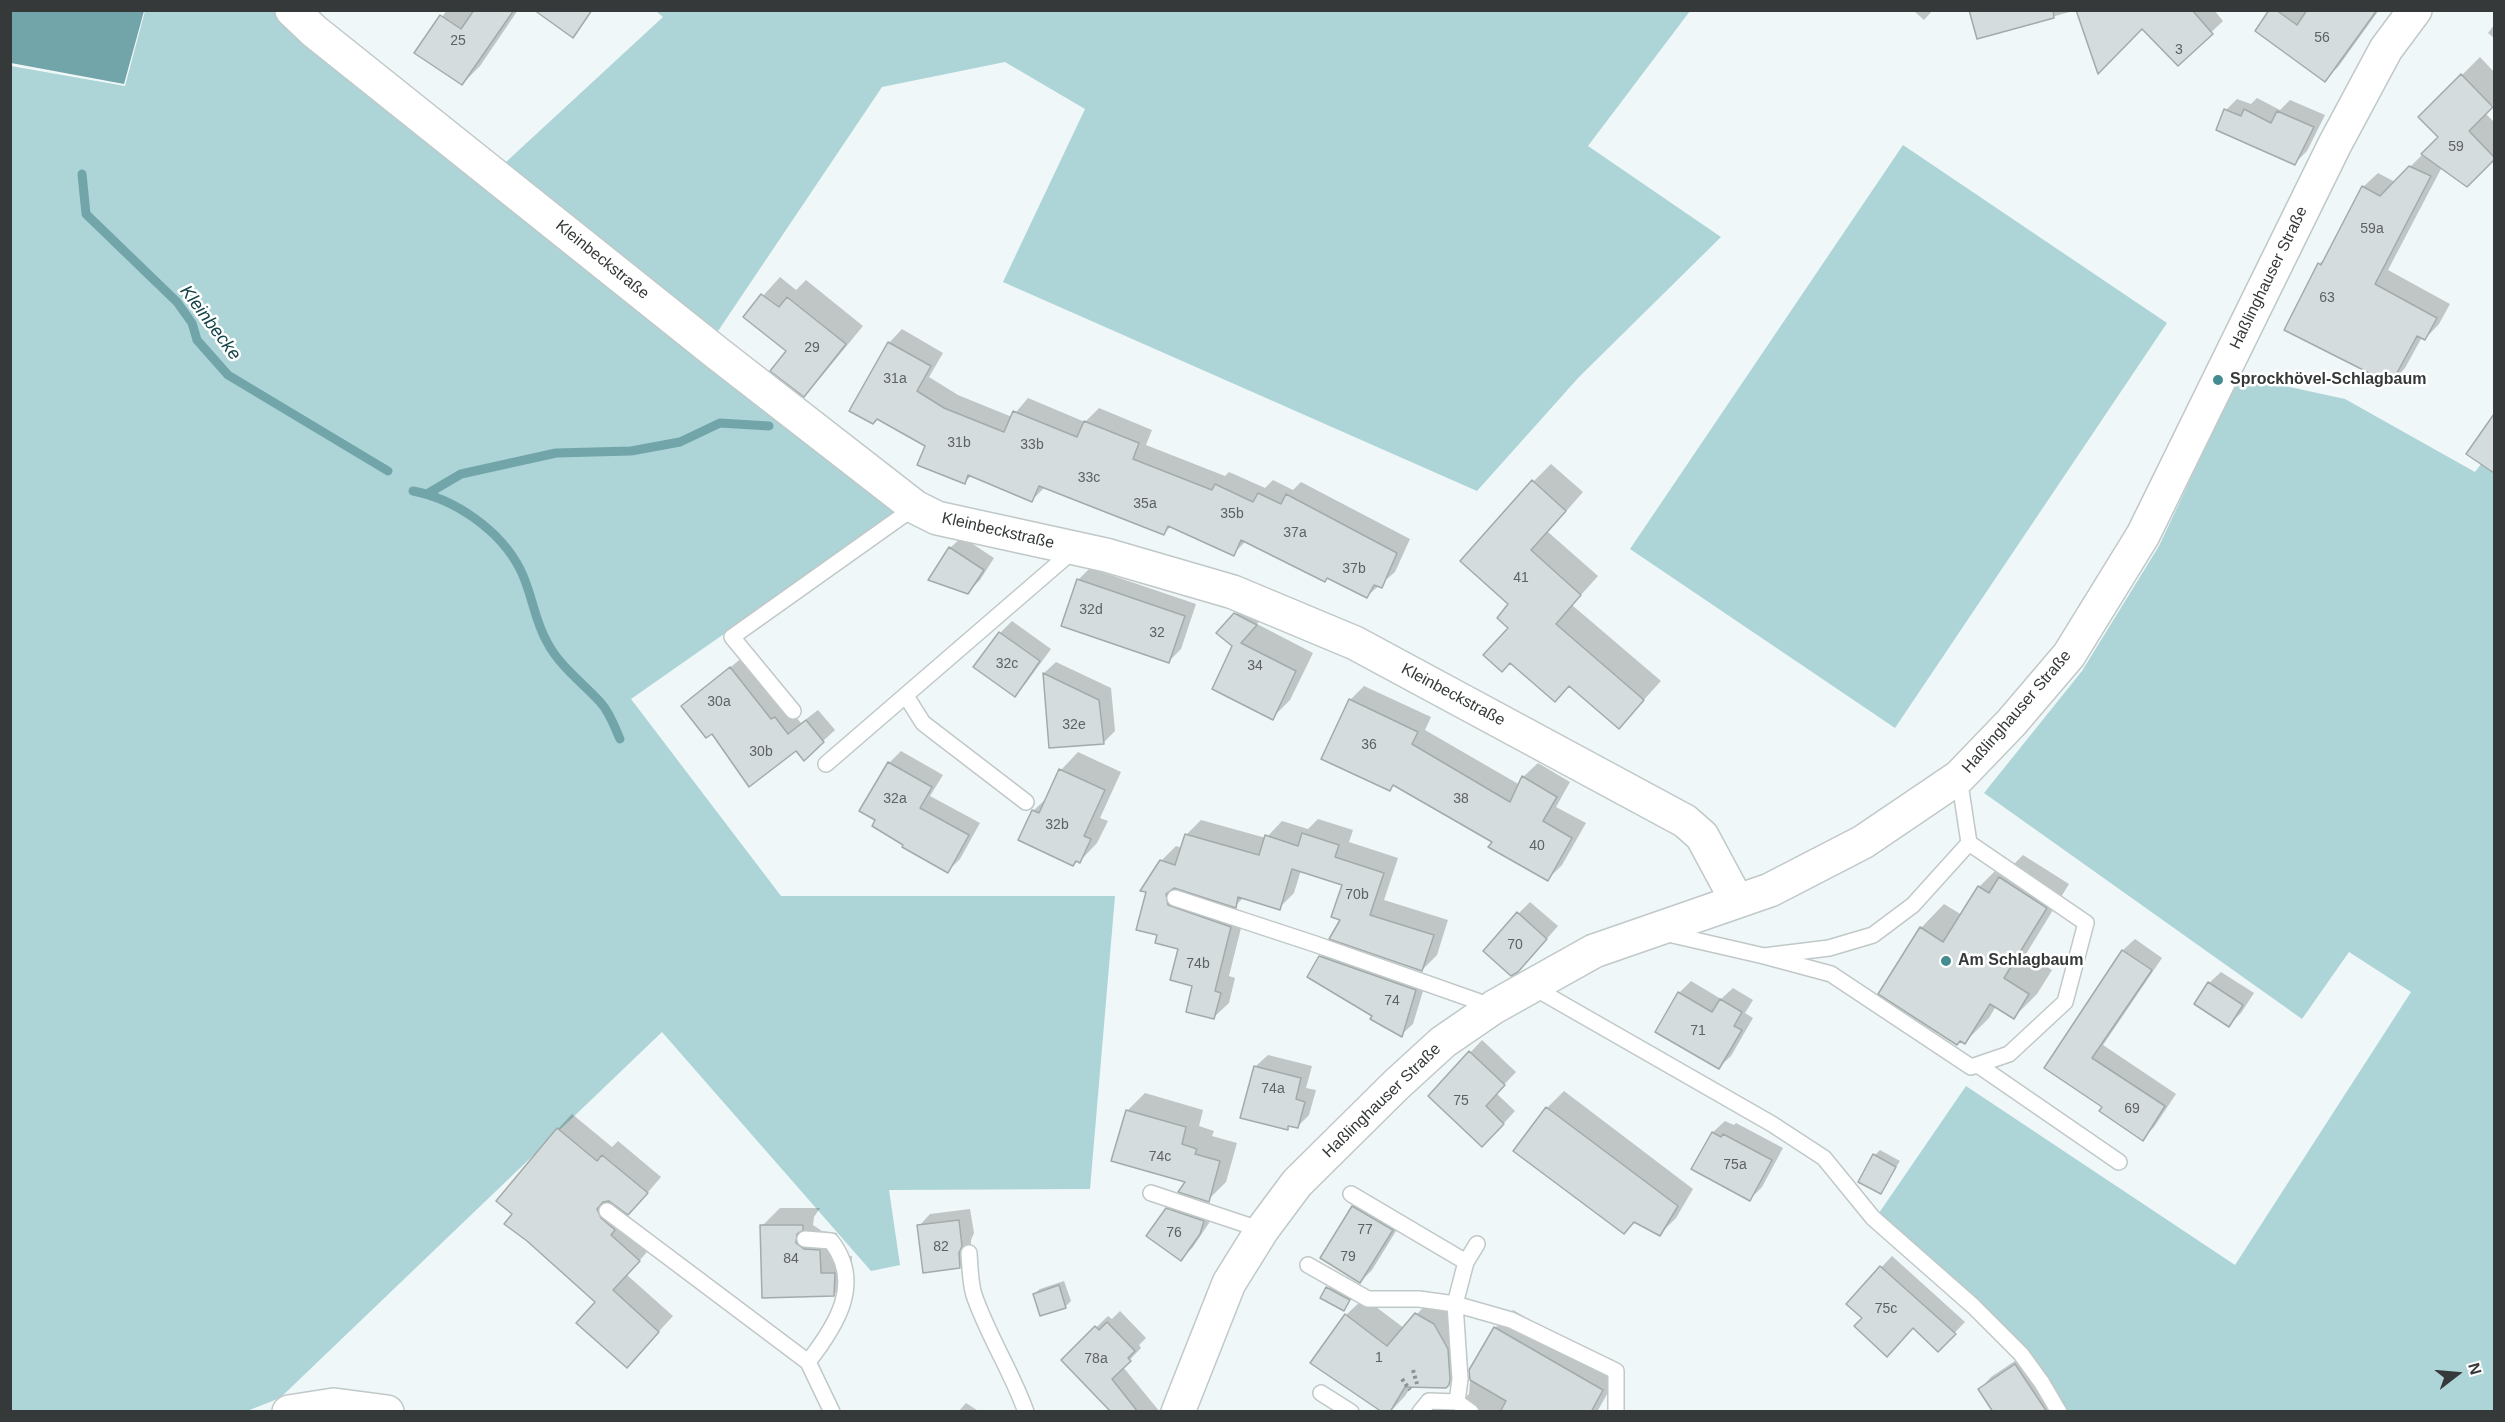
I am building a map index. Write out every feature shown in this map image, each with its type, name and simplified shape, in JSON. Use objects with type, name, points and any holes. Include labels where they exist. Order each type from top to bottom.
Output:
[{"type":"main road","name":"Kleinbeckstraße","points":[[292,10],[709,346],[915,507],[938,518],[1075,549],[1233,592],[1355,643],[1685,821],[1702,836],[1737,901]]},
{"type":"main road","name":"Haßlinghauser Straße","points":[[1178,1412],[1229,1283],[1262,1230],[1296,1183],[1396,1084],[1443,1042],[1494,1007],[1594,951],[1737,901],[1804,874],[1863,842],[1959,777],[2011,723],[2069,655],[2143,535],[2339,136],[2386,49],[2415,10]]},
{"type":"main road","points":[[289,1412],[334,1405],[383,1411]]},
{"type":"lane","points":[[792,711],[732,637],[915,507]]},
{"type":"lane","points":[[826,764],[1075,549]]},
{"type":"lane","points":[[906,696],[923,723],[1026,802]]},
{"type":"lane","points":[[1653,930],[1831,974],[1971,1067],[2009,1054],[2065,1002],[2086,923],[1969,843],[1959,777]]},
{"type":"lane","points":[[1764,956],[1829,948],[1873,935],[1913,905],[1969,843]]},
{"type":"lane","points":[[1175,898],[1494,1007]]},
{"type":"lane","points":[[1531,986],[1772,1124],[1824,1158],[1873,1218],[1973,1306],[2021,1354],[2059,1412]]},
{"type":"lane","points":[[1978,1065],[2119,1162]]},
{"type":"lane","points":[[1151,1193],[1262,1230]]},
{"type":"lane","points":[[1351,1194],[1467,1262]]},
{"type":"lane","points":[[607,1211],[808,1362],[832,1412]]},
{"type":"lane","points":[[805,1239],[831,1241],[842,1254],[846,1280],[844,1300],[831,1332],[808,1362]]},
{"type":"lane","points":[[1457,1402],[1460,1379],[1455,1304],[1467,1262],[1477,1244]]},
{"type":"lane","points":[[969,1253],[974,1294],[989,1332],[1015,1382],[1026,1412]]},
{"type":"lane","points":[[1308,1265],[1368,1299],[1419,1299],[1455,1304],[1511,1320],[1616,1371],[1616,1412]]},
{"type":"lane","points":[[1322,1393],[1351,1412]]},
{"type":"lane","points":[[1420,1412],[1429,1401],[1457,1402],[1471,1412]]},
{"type":"shaded area","points":[[10,11],[144,11],[124,84],[11,63]]},
{"type":"shaded area","points":[[145,11],[282,11],[488,181],[696,359],[904,508],[631,699],[781,896],[1115,896],[1090,1189],[889,1190],[900,1265],[871,1271],[662,1032],[280,1398],[247,1411],[11,1411],[11,66],[125,86]]},
{"type":"shaded area","points":[[656,11],[1690,11],[1588,146],[1721,237],[1579,377],[1477,491],[1003,282],[1085,109],[1005,62],[882,87],[714,337],[506,162],[663,17]]},
{"type":"shaded area","points":[[1903,145],[2167,323],[1895,728],[1630,549]]},
{"type":"shaded area","points":[[2239,376],[2345,399],[2475,472],[2481,464],[2491,471],[2494,467],[2494,1411],[2063,1411],[1924,1258],[1879,1213],[1966,1086],[2235,1265],[2411,992],[2349,952],[2302,1019],[1984,793],[2082,671],[2159,546]]},
{"type":"building","points":[[474,10],[514,10],[462,85],[414,53],[440,15],[461,29]]},
{"type":"building","points":[[534,10],[592,10],[573,38]]},
{"type":"building","points":[[1969,10],[2053,10],[2054,18],[1977,39]]},
{"type":"building","points":[[2076,10],[2192,10],[2213,34],[2178,66],[2142,29],[2098,74]]},
{"type":"building","points":[[2269,10],[2276,10],[2297,25],[2307,10],[2377,10],[2325,82],[2255,31]]},
{"type":"building","points":[[2461,74],[2493,107],[2469,131],[2494,157],[2494,160],[2467,187],[2421,154],[2438,137],[2418,117]]},
{"type":"building","points":[[2224,109],[2241,116],[2244,109],[2271,123],[2277,111],[2314,127],[2295,165],[2216,130]]},
{"type":"building","points":[[2409,166],[2431,176],[2375,284],[2437,318],[2425,340],[2417,336],[2391,384],[2284,330],[2318,263],[2321,265],[2362,186],[2380,196]]},
{"type":"building","points":[[761,294],[779,307],[787,297],[846,344],[804,397],[770,371],[786,351],[743,317]]},
{"type":"building","points":[[888,342],[931,366],[917,391],[944,408],[1004,432],[1013,411],[1077,437],[1084,421],[1139,443],[1133,459],[1212,490],[1215,484],[1253,502],[1258,493],[1281,504],[1286,494],[1397,553],[1382,588],[1374,585],[1367,598],[1327,578],[1325,582],[1241,540],[1234,556],[1168,526],[1164,535],[1039,486],[1032,502],[968,475],[965,484],[917,465],[925,446],[877,419],[873,424],[849,411]]},
{"type":"building","points":[[2494,414],[2494,473],[2466,454]]},
{"type":"building","points":[[1532,480],[1566,511],[1531,550],[1581,595],[1556,624],[1644,700],[1619,729],[1569,686],[1555,702],[1510,663],[1502,672],[1483,655],[1508,628],[1497,618],[1508,604],[1460,561]]},
{"type":"building","points":[[949,547],[984,570],[968,594],[928,580]]},
{"type":"building","points":[[1077,579],[1185,616],[1169,663],[1061,626]]},
{"type":"building","points":[[1234,613],[1257,625],[1241,643],[1296,671],[1273,720],[1212,689],[1232,646],[1216,633]]},
{"type":"building","points":[[999,632],[1040,661],[1015,697],[973,667]]},
{"type":"building","points":[[730,667],[771,719],[775,717],[788,734],[806,720],[824,742],[804,761],[796,751],[749,787],[712,734],[706,738],[681,706]]},
{"type":"building","points":[[1043,673],[1099,700],[1104,744],[1049,748]]},
{"type":"building","points":[[1349,699],[1418,732],[1412,744],[1510,802],[1522,776],[1557,797],[1543,821],[1572,838],[1548,881],[1488,847],[1492,842],[1393,785],[1390,791],[1321,759]]},
{"type":"building","points":[[888,762],[932,787],[920,808],[969,835],[948,873],[902,847],[903,845],[872,826],[875,820],[859,811]]},
{"type":"building","points":[[1059,769],[1105,790],[1084,836],[1091,839],[1080,863],[1076,861],[1073,866],[1018,840],[1032,810],[1039,813]]},
{"type":"building","points":[[1302,833],[1339,845],[1335,857],[1384,873],[1370,915],[1434,935],[1422,971],[1329,939],[1340,920],[1331,917],[1342,885],[1292,869],[1280,910],[1238,897],[1236,908],[1174,888],[1166,894],[1168,905],[1231,927],[1215,991],[1221,993],[1214,1019],[1186,1012],[1192,986],[1170,980],[1178,949],[1155,943],[1157,935],[1136,930],[1146,892],[1140,891],[1160,860],[1175,865],[1185,834],[1259,855],[1265,835],[1298,846]]},
{"type":"building","name":"Am Schlagbaum","points":[[1999,877],[2047,908],[2004,978],[2029,994],[2014,1019],[1990,1004],[1965,1044],[1960,1041],[1957,1045],[1878,994],[1920,927],[1943,942],[1978,886],[1989,893]]},
{"type":"building","points":[[1517,912],[1547,939],[1518,972],[1511,976],[1483,951]]},
{"type":"building","points":[[2122,950],[2152,970],[2092,1058],[2165,1106],[2143,1141],[2099,1111],[2102,1107],[2044,1068]]},
{"type":"building","points":[[1319,956],[1416,990],[1402,1037],[1370,1019],[1372,1016],[1307,977]]},
{"type":"building","points":[[2208,982],[2243,1005],[2229,1027],[2194,1004]]},
{"type":"building","points":[[1678,992],[1712,1012],[1720,999],[1742,1012],[1734,1026],[1742,1030],[1719,1069],[1655,1032]]},
{"type":"building","points":[[1469,1051],[1505,1085],[1486,1106],[1504,1124],[1482,1147],[1428,1096]]},
{"type":"building","points":[[1254,1066],[1301,1078],[1296,1099],[1305,1102],[1298,1128],[1288,1126],[1288,1130],[1240,1118]]},
{"type":"building","points":[[1546,1107],[1678,1206],[1660,1236],[1634,1222],[1624,1234],[1513,1151]]},
{"type":"building","points":[[1126,1110],[1186,1127],[1182,1144],[1197,1149],[1195,1154],[1220,1161],[1209,1202],[1178,1192],[1185,1182],[1111,1161]]},
{"type":"building","points":[[557,1128],[597,1161],[602,1155],[648,1193],[628,1215],[609,1201],[603,1202],[597,1209],[601,1218],[615,1230],[611,1235],[640,1261],[613,1290],[659,1332],[627,1368],[576,1323],[595,1302],[527,1241],[504,1224],[512,1214],[496,1201]]},
{"type":"building","points":[[1712,1132],[1721,1137],[1723,1134],[1772,1160],[1750,1201],[1691,1169]]},
{"type":"building","points":[[1873,1154],[1896,1167],[1881,1194],[1858,1182]]},
{"type":"building","points":[[1352,1206],[1393,1230],[1360,1283],[1320,1258]]},
{"type":"building","points":[[1166,1208],[1204,1221],[1200,1234],[1181,1261],[1146,1236]]},
{"type":"building","points":[[959,1220],[962,1246],[959,1253],[960,1268],[923,1273],[917,1225]]},
{"type":"building","points":[[760,1225],[803,1225],[803,1230],[797,1234],[796,1243],[804,1249],[820,1250],[821,1273],[835,1273],[834,1296],[762,1298]]},
{"type":"building","points":[[1880,1266],[1956,1334],[1938,1352],[1913,1328],[1887,1357],[1854,1326],[1862,1318],[1846,1304]]},
{"type":"building","points":[[1059,1285],[1066,1308],[1040,1316],[1033,1294]]},
{"type":"building","points":[[1326,1287],[1350,1300],[1344,1311],[1320,1298]]},
{"type":"building","points":[[1415,1313],[1434,1324],[1448,1349],[1450,1379],[1446,1388],[1405,1387],[1390,1412],[1382,1412],[1310,1363],[1345,1314],[1387,1346]]},
{"type":"building","points":[[1107,1322],[1135,1351],[1128,1358],[1131,1361],[1112,1379],[1138,1412],[1111,1412],[1061,1360],[1095,1326],[1099,1330]]},
{"type":"building","points":[[1494,1327],[1603,1390],[1591,1412],[1500,1412],[1506,1401],[1470,1380],[1469,1370]]},
{"type":"building","points":[[2015,1364],[2047,1412],[1993,1412],[1978,1389]]},
{"type":"waterway","name":"Kleinbecke","points":[[82,174],[86,214],[177,302],[192,323],[197,340],[228,375],[388,471]]},
{"type":"waterway","name":"Kleinbecke","points":[[427,494],[461,474],[556,453],[631,451],[680,442],[720,423],[769,426]]},
{"type":"waterway","name":"Kleinbecke","points":[[413,491],[445,501],[460,509],[475,518],[501,541],[520,569],[539,625],[552,651],[604,707],[620,739]]},
{"type":"place","name":"Sprockhövel-Schlagbaum","points":[[2218,380]]},
{"type":"place","name":"Am Schlagbaum","points":[[1946,961]]}]
